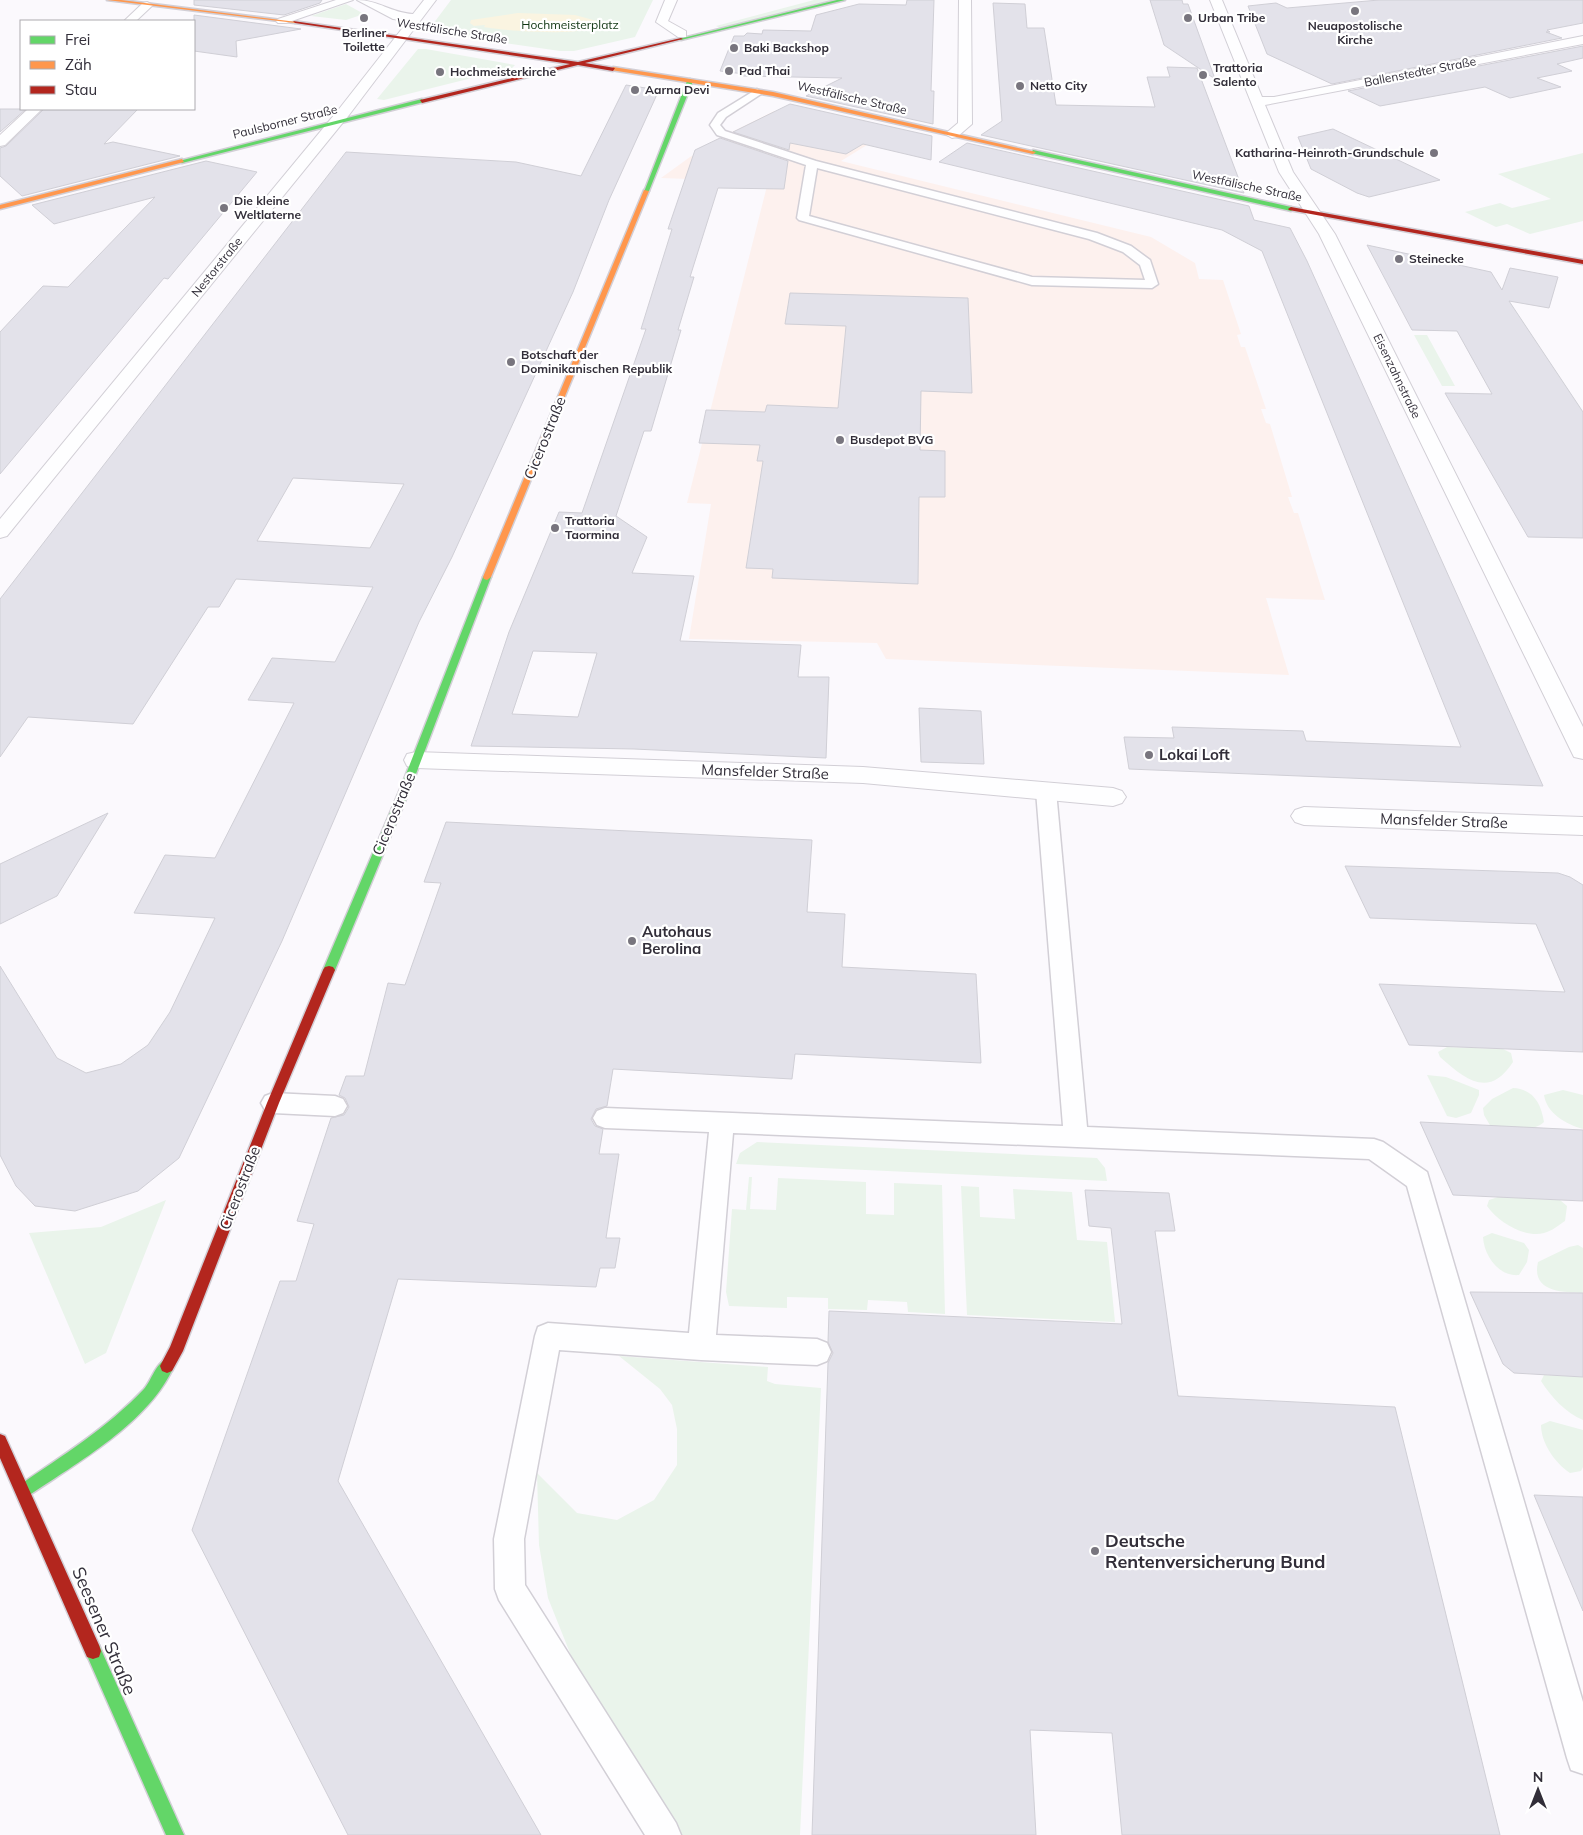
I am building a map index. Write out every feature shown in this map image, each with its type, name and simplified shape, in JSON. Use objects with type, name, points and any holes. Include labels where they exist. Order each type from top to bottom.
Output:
[{"type":"street","name":"Westfälische Straße","points":[[109,0],[401,36],[758,92],[1314,214],[1583,262]]},
{"type":"street","points":[[282,21],[347,0]]},
{"type":"street","points":[[363,0],[397,17],[415,18]]},
{"type":"street","name":"Nestorstraße","points":[[0,532],[335,124],[430,0]]},
{"type":"street","points":[[672,0],[662,22],[685,36]]},
{"type":"street","name":"Paulsborner Straße","points":[[685,36],[738,16],[802,0]]},
{"type":"street","name":"Paulsborner Straße","points":[[0,207],[685,36],[843,0]]},
{"type":"street","points":[[952,134],[965,124],[965,0]]},
{"type":"street","name":"Eisenzahnstraße","points":[[1216,0],[1286,172],[1298,193],[1327,234],[1583,751]]},
{"type":"street","points":[[131,20],[147,4]]},
{"type":"street","name":"Ballenstedter Straße","points":[[1256,101],[1274,101],[1583,40]]},
{"type":"street","name":"Cicerostraße","points":[[23,1490],[103,1437],[150,1393],[176,1352],[273,1103],[416,760],[474,607],[543,444],[690,81]]},
{"type":"street","points":[[0,142],[34,110]]},
{"type":"street","name":"Mansfelder Straße","points":[[416,760],[863,775],[1113,798]]},
{"type":"street","name":"Mansfelder Straße","points":[[1304,816],[1583,826]]},
{"type":"street","name":"Seesener Straße","points":[[0,1441],[175,1835]]},
{"type":"lane","points":[[758,92],[722,114],[714,125],[721,133],[812,163],[1092,236],[1127,248],[1146,264],[1152,284],[1032,281],[803,218],[812,163]]},
{"type":"lane","points":[[1046,792],[1076,1137]]},
{"type":"lane","points":[[273,1103],[335,1106]]},
{"type":"lane","points":[[605,1118],[1374,1149],[1418,1180],[1583,1758]]},
{"type":"lane","points":[[701,1347],[722,1123]]},
{"type":"lane","points":[[664,1835],[510,1588],[509,1539],[548,1336],[701,1347],[817,1352]]},
{"type":"shaded area","points":[[774,111],[880,137],[841,161],[1151,237],[1195,263],[1199,279],[1223,280],[1241,334],[1237,335],[1241,347],[1245,347],[1266,409],[1261,409],[1266,423],[1270,424],[1292,497],[1288,497],[1294,513],[1298,513],[1325,600],[1266,598],[1289,675],[886,659],[877,643],[689,639],[711,504],[687,503],[768,182],[661,178],[690,157],[721,142],[716,140]]},
{"type":"green space","name":"Hochmeisterplatz","points":[[451,0],[653,0],[635,37],[574,51],[560,51],[444,34],[431,29]]},
{"type":"green space","points":[[814,0],[832,0],[720,28],[716,26]]},
{"type":"green space","points":[[346,4],[364,14],[346,20],[311,16]]},
{"type":"green space","points":[[418,49],[515,65],[512,68],[384,100],[377,99]]},
{"type":"green space","points":[[1583,153],[1583,221],[1530,234],[1507,224],[1496,227],[1465,212],[1500,203],[1512,208],[1551,199],[1498,174]]},
{"type":"green space","points":[[1414,335],[1427,335],[1455,386],[1442,386]]},
{"type":"green space","points":[[1447,1047],[1503,1049],[1511,1053],[1513,1062],[1495,1080],[1486,1083],[1477,1082],[1459,1073],[1440,1057],[1438,1052]]},
{"type":"green space","points":[[1427,1075],[1446,1077],[1479,1090],[1479,1095],[1471,1113],[1456,1118],[1447,1116]]},
{"type":"green space","points":[[1513,1088],[1526,1091],[1535,1098],[1541,1109],[1544,1122],[1539,1126],[1526,1129],[1491,1127],[1484,1115],[1483,1108],[1492,1099]]},
{"type":"green space","points":[[1563,1090],[1583,1095],[1583,1129],[1564,1121],[1549,1108],[1544,1095]]},
{"type":"green space","points":[[757,1142],[1097,1158],[1105,1168],[1107,1181],[736,1164],[740,1153]]},
{"type":"green space","points":[[749,1177],[752,1177],[750,1209],[776,1210],[778,1178],[866,1182],[866,1214],[894,1215],[894,1183],[942,1185],[945,1314],[908,1312],[907,1302],[868,1300],[867,1310],[828,1309],[828,1298],[787,1297],[787,1308],[729,1306],[726,1292],[732,1209],[746,1210]]},
{"type":"green space","points":[[961,1186],[979,1187],[980,1217],[1015,1219],[1013,1189],[1072,1192],[1077,1240],[1107,1242],[1115,1322],[967,1315]]},
{"type":"green space","points":[[1498,1197],[1560,1200],[1567,1206],[1565,1221],[1544,1233],[1536,1234],[1520,1231],[1498,1218],[1487,1206],[1489,1200]]},
{"type":"green space","points":[[166,1200],[106,1353],[85,1364],[29,1233],[101,1227]]},
{"type":"green space","points":[[1492,1233],[1524,1243],[1529,1250],[1527,1262],[1519,1275],[1505,1273],[1490,1258],[1486,1251],[1483,1237]]},
{"type":"green space","points":[[1578,1245],[1583,1248],[1583,1293],[1558,1291],[1544,1285],[1539,1279],[1537,1272],[1538,1262],[1569,1247]]},
{"type":"green space","points":[[619,1356],[768,1367],[767,1381],[775,1384],[821,1388],[800,1835],[682,1835],[574,1663],[548,1598],[539,1545],[537,1473],[577,1513],[617,1520],[654,1500],[677,1465],[677,1429],[672,1405],[660,1389]]},
{"type":"green space","points":[[1544,1375],[1583,1377],[1583,1420],[1565,1409],[1554,1399],[1541,1381]]},
{"type":"green space","points":[[1550,1421],[1583,1430],[1583,1467],[1581,1471],[1570,1473],[1559,1464],[1550,1452],[1543,1439],[1541,1425]]},
{"type":"sand","points":[[518,13],[575,15],[604,23],[596,28],[582,31],[547,32],[495,29],[484,27],[485,25],[474,26],[470,23],[471,20]]},
{"type":"building","points":[[194,0],[322,0],[320,3],[284,15],[194,5]]},
{"type":"building","points":[[907,0],[934,0],[931,91],[934,91],[933,124],[806,96],[842,78],[743,76],[744,74],[720,71],[734,36],[744,36],[747,33],[762,34],[763,30],[811,31],[816,15],[859,4],[906,5]]},
{"type":"building","points":[[1150,0],[1182,0],[1183,4],[1188,4],[1215,79],[1164,45]]},
{"type":"building","points":[[1379,0],[1583,0],[1583,23],[1547,30],[1550,32],[1546,32],[1562,38],[1332,84],[1267,54],[1248,6],[1276,3],[1287,8]]},
{"type":"building","points":[[993,3],[1025,4],[1027,28],[1044,28],[1056,105],[1155,107],[1147,77],[1170,77],[1167,67],[1197,68],[1244,193],[981,135],[1002,121]]},
{"type":"building","points":[[194,15],[301,29],[236,41],[237,57],[195,51]]},
{"type":"building","points":[[1583,46],[1583,58],[1557,64],[1572,71],[1537,78],[1561,87],[1510,98],[1485,87],[1380,106],[1348,91]]},
{"type":"building","points":[[626,85],[659,90],[609,200],[573,292],[452,557],[419,622],[282,941],[179,1158],[138,1191],[75,1211],[35,1206],[16,1186],[0,1155],[0,966],[57,1058],[86,1073],[121,1064],[148,1045],[170,1012],[215,918],[134,913],[165,855],[215,858],[294,703],[248,700],[272,658],[335,662],[373,587],[236,579],[219,607],[208,607],[133,724],[28,717],[0,757],[0,599],[346,152],[516,162],[581,176]],"holes":[[[293,478],[404,484],[370,548],[257,541]]]},
{"type":"building","points":[[790,104],[932,136],[931,160],[863,144],[846,154],[790,143],[789,150],[733,132]]},
{"type":"building","points":[[0,109],[25,110],[0,132]]},
{"type":"building","points":[[43,110],[137,110],[104,144],[113,142],[180,156],[22,196],[0,176],[0,148],[6,146]]},
{"type":"building","points":[[1333,129],[1440,180],[1369,197],[1357,193],[1311,169],[1298,137]]},
{"type":"building","points":[[720,138],[788,161],[784,189],[718,188],[690,277],[694,277],[678,330],[681,330],[651,431],[644,431],[616,516],[647,537],[632,573],[694,576],[680,641],[801,645],[798,677],[829,677],[826,758],[634,749],[471,746],[509,632],[559,512],[582,513],[646,329],[641,329],[672,229],[668,229],[695,150]],"holes":[[[533,651],[597,653],[578,717],[512,714]]]},
{"type":"building","points":[[967,143],[1249,206],[1254,220],[1290,228],[1307,261],[1543,786],[1129,769],[1124,737],[1174,738],[1172,727],[1303,731],[1306,741],[1461,747],[1262,251],[1222,230],[939,162]]},
{"type":"building","points":[[206,161],[257,172],[168,279],[164,278],[0,474],[0,332],[43,286],[68,287],[155,197],[54,224],[32,205]]},
{"type":"building","points":[[1367,245],[1491,272],[1502,290],[1510,268],[1558,277],[1549,308],[1509,301],[1583,412],[1583,538],[1528,537],[1445,393],[1492,394],[1457,331],[1412,330]]},
{"type":"building","name":"Busdepot BVG","points":[[790,293],[968,298],[972,393],[921,391],[920,450],[945,451],[945,497],[919,497],[918,584],[772,578],[773,569],[746,568],[763,461],[757,461],[760,445],[699,443],[706,410],[765,412],[767,405],[838,408],[846,326],[785,324]]},
{"type":"building","points":[[919,708],[981,711],[984,764],[921,762]]},
{"type":"building","points":[[108,813],[57,896],[0,924],[0,864]]},
{"type":"building","points":[[446,822],[812,840],[807,912],[845,914],[842,967],[976,974],[981,1063],[795,1054],[792,1079],[613,1069],[607,1106],[596,1109],[591,1119],[595,1126],[603,1129],[599,1154],[619,1154],[606,1238],[620,1238],[615,1268],[600,1268],[596,1287],[398,1279],[338,1481],[541,1835],[348,1835],[192,1530],[280,1281],[296,1281],[314,1224],[297,1221],[331,1118],[344,1115],[349,1107],[345,1098],[339,1095],[346,1076],[364,1076],[388,983],[405,985],[441,883],[424,882]]},
{"type":"building","points":[[1345,866],[1558,873],[1570,877],[1583,885],[1583,1052],[1409,1045],[1379,984],[1565,992],[1536,924],[1370,918]]},
{"type":"building","points":[[1420,1122],[1583,1130],[1583,1201],[1453,1195]]},
{"type":"building","points":[[1085,1190],[1169,1193],[1175,1231],[1155,1231],[1178,1396],[1395,1407],[1500,1835],[1122,1835],[1112,1733],[1030,1730],[1036,1835],[812,1835],[828,1363],[833,1353],[828,1342],[829,1311],[1122,1324],[1111,1228],[1089,1226]]},
{"type":"building","points":[[1470,1292],[1583,1293],[1583,1377],[1514,1373],[1503,1364]]},
{"type":"building","points":[[1534,1495],[1583,1497],[1583,1611]]},
{"type":"traffic: fast","points":[[681,39],[843,0]]},
{"type":"traffic: fast","points":[[646,191],[690,81]]},
{"type":"traffic: fast","points":[[182,161],[422,101]]},
{"type":"traffic: fast","points":[[1033,152],[1291,209]]},
{"type":"traffic: fast","points":[[329,970],[406,787],[487,577]]},
{"type":"traffic: fast","points":[[23,1491],[103,1437],[150,1393],[167,1366]]},
{"type":"traffic: fast","points":[[93,1651],[175,1835]]},
{"type":"traffic: slow","points":[[109,0],[295,22]]},
{"type":"traffic: slow","points":[[613,69],[773,94],[1033,152]]},
{"type":"traffic: slow","points":[[0,207],[182,161]]},
{"type":"traffic: slow","points":[[487,577],[646,191]]},
{"type":"traffic: jam","points":[[295,22],[613,69]]},
{"type":"traffic: jam","points":[[422,101],[681,39]]},
{"type":"traffic: jam","points":[[1291,209],[1583,262]]},
{"type":"traffic: jam","points":[[167,1366],[176,1351],[273,1103],[329,970]]},
{"type":"traffic: jam","points":[[0,1441],[93,1651]]},
{"type":"place","name":"Neuapostolische Kirche","points":[[1355,11]]},
{"type":"place","name":"Berliner Toilette","points":[[364,18]]},
{"type":"place","name":"Urban Tribe","points":[[1188,18]]},
{"type":"place","name":"Baki Backshop","points":[[734,48]]},
{"type":"place","name":"Pad Thai","points":[[729,71]]},
{"type":"place","name":"Hochmeisterkirche","points":[[440,72]]},
{"type":"place","name":"Trattoria Salento","points":[[1203,75]]},
{"type":"place","name":"Netto City","points":[[1020,86]]},
{"type":"place","name":"Aarna Devi","points":[[635,90]]},
{"type":"place","name":"Katharina-Heinroth-Grundschule","points":[[1434,153]]},
{"type":"place","name":"Die kleine Weltlaterne","points":[[224,208]]},
{"type":"place","name":"Steinecke","points":[[1399,259]]},
{"type":"place","name":"Botschaft der Dominikanischen Republik","points":[[511,362]]},
{"type":"place","name":"Busdepot BVG","points":[[840,440]]},
{"type":"place","name":"Trattoria Taormina","points":[[555,528]]},
{"type":"place","name":"Lokai Loft","points":[[1149,755]]},
{"type":"place","name":"Autohaus Berolina","points":[[632,941]]},
{"type":"place","name":"Deutsche Rentenversicherung Bund","points":[[1095,1551]]}]
